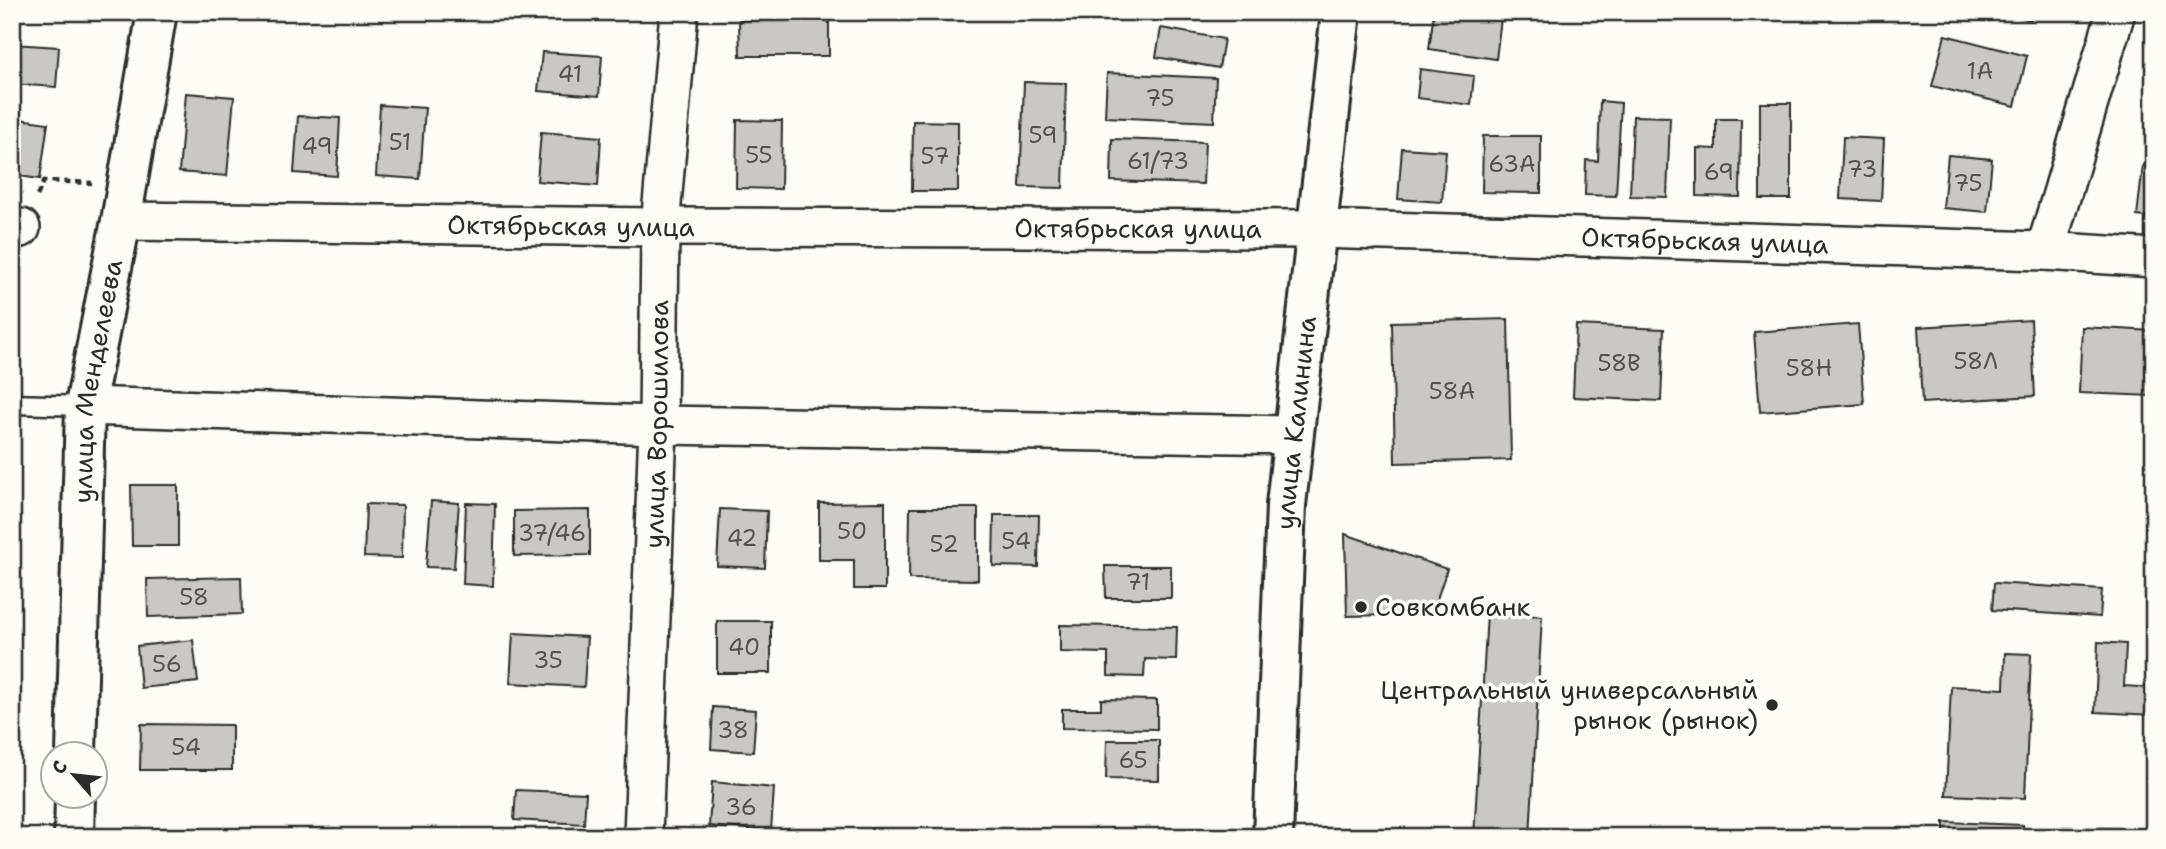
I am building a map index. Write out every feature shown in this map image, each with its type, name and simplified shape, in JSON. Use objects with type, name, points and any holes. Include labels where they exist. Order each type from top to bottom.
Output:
[{"type":"street","name":"улица Менделеева","points":[[76,740],[85,406],[157,12]]},
{"type":"street","name":"улица Ворошилова","points":[[643,837],[658,425],[660,227],[679,12]]},
{"type":"street","name":"улица Калинина","points":[[1273,837],[1286,505],[1342,12]]},
{"type":"street","points":[[2045,251],[2116,12]]},
{"type":"street","name":"Октябрьская улица","points":[[124,202],[660,227],[1317,229],[2045,251],[2154,258]]},
{"type":"street","points":[[85,406],[658,425],[1294,435]]},
{"type":"street","points":[[74,837],[75,810]]},
{"type":"lane","points":[[12,404],[85,406]]},
{"type":"path","points":[[16,228],[44,181],[124,202]]},
{"type":"building","points":[[1434,12],[1501,18],[1496,59],[1429,49]]},
{"type":"building","points":[[1996,12],[2033,12],[2031,20]]},
{"type":"building","points":[[739,20],[829,20],[829,56],[740,56]]},
{"type":"building","points":[[1161,28],[1224,39],[1219,68],[1156,57]]},
{"type":"building","points":[[1945,35],[2027,56],[2015,106],[1932,86]]},
{"type":"building","points":[[12,44],[59,47],[56,87],[12,84]]},
{"type":"building","points":[[542,52],[602,56],[599,96],[538,91]]},
{"type":"building","points":[[1420,69],[1474,76],[1471,105],[1417,98]]},
{"type":"building","points":[[1107,73],[1216,78],[1214,122],[1105,117]]},
{"type":"building","points":[[1024,82],[1066,83],[1063,188],[1020,187]]},
{"type":"building","points":[[186,93],[234,97],[227,176],[179,172]]},
{"type":"building","points":[[1600,101],[1621,103],[1616,196],[1585,195],[1586,160],[1598,161]]},
{"type":"building","points":[[1760,103],[1791,103],[1791,199],[1760,199]]},
{"type":"building","points":[[380,105],[425,108],[420,179],[376,176]]},
{"type":"building","points":[[298,116],[340,118],[337,176],[294,173]]},
{"type":"building","points":[[1633,116],[1670,117],[1667,197],[1630,196]]},
{"type":"building","points":[[12,118],[48,123],[40,179],[12,175]]},
{"type":"building","points":[[1716,119],[1741,119],[1740,197],[1697,196],[1697,148],[1716,149]]},
{"type":"building","points":[[737,120],[782,121],[781,189],[736,188]]},
{"type":"building","points":[[913,121],[958,122],[958,191],[912,191]]},
{"type":"building","points":[[541,132],[601,137],[598,186],[537,181]]},
{"type":"building","points":[[1483,136],[1541,136],[1541,193],[1482,192]]},
{"type":"building","points":[[1843,137],[1884,139],[1881,201],[1840,199]]},
{"type":"building","points":[[1112,139],[1205,142],[1203,184],[1111,181]]},
{"type":"building","points":[[1402,148],[1446,151],[1442,202],[1398,199]]},
{"type":"building","points":[[1948,155],[1992,159],[1987,212],[1943,208]]},
{"type":"building","points":[[2143,165],[2154,166],[2154,218],[2137,216]]},
{"type":"building","points":[[1508,319],[1511,460],[1395,463],[1392,322]]},
{"type":"building","points":[[2031,320],[2035,396],[1922,403],[1918,327]]},
{"type":"building","points":[[1858,324],[1864,404],[1760,412],[1754,332]]},
{"type":"building","points":[[1576,325],[1664,329],[1661,401],[1573,397]]},
{"type":"building","points":[[2082,327],[2154,331],[2154,396],[2079,393]]},
{"type":"building","points":[[131,485],[178,485],[178,546],[132,546]]},
{"type":"building","points":[[431,501],[459,503],[454,568],[426,567]]},
{"type":"building","points":[[885,502],[885,589],[854,589],[854,560],[819,560],[819,503]]},
{"type":"building","points":[[466,503],[495,504],[493,586],[463,584]]},
{"type":"building","points":[[366,504],[403,505],[402,558],[364,557]]},
{"type":"building","points":[[910,508],[978,508],[978,580],[909,579]]},
{"type":"building","points":[[720,509],[767,511],[765,568],[717,566]]},
{"type":"building","points":[[590,510],[590,555],[514,556],[514,511]]},
{"type":"building","points":[[994,515],[1039,515],[1038,567],[993,566]]},
{"type":"building","points":[[1345,534],[1447,569],[1432,614],[1347,616]]},
{"type":"building","points":[[1105,566],[1171,566],[1171,598],[1106,598]]},
{"type":"building","points":[[241,577],[242,614],[148,617],[147,579]]},
{"type":"building","points":[[1994,583],[2102,590],[2100,617],[1992,610]]},
{"type":"building","points":[[1487,613],[1542,616],[1530,837],[1474,837]]},
{"type":"building","points":[[717,621],[771,621],[771,673],[717,673]]},
{"type":"building","points":[[1060,625],[1177,627],[1176,660],[1145,659],[1144,677],[1108,676],[1108,653],[1060,652]]},
{"type":"building","points":[[513,633],[587,637],[584,687],[510,683]]},
{"type":"building","points":[[193,640],[198,682],[141,688],[137,646]]},
{"type":"building","points":[[2098,642],[2126,644],[2124,686],[2154,688],[2154,715],[2095,712]]},
{"type":"building","points":[[2005,653],[2031,654],[2025,798],[1946,795],[1951,686],[2004,689]]},
{"type":"building","points":[[1101,699],[1157,700],[1157,729],[1062,728],[1062,709],[1101,709]]},
{"type":"building","points":[[713,707],[756,710],[753,752],[711,749]]},
{"type":"building","points":[[141,724],[232,725],[232,770],[140,770]]},
{"type":"building","points":[[1107,740],[1159,740],[1159,780],[1106,779]]},
{"type":"building","points":[[712,782],[774,788],[771,831],[709,826]]},
{"type":"building","points":[[516,790],[586,793],[584,824],[514,820]]},
{"type":"building","points":[[1944,822],[2023,825],[2023,837],[1944,837]]},
{"type":"building","points":[[2063,827],[2126,829],[2126,837],[2063,837]]},
{"type":"building","points":[[135,833],[205,835],[205,837],[134,837]]},
{"type":"building","points":[[588,833],[588,837],[507,837],[507,835]]},
{"type":"building","points":[[922,834],[996,837],[921,837]]},
{"type":"place","name":"Совкомбанк","points":[[1361,607]]},
{"type":"place","name":"Центральный универсальный рынок (рынок)","points":[[1772,705]]}]
